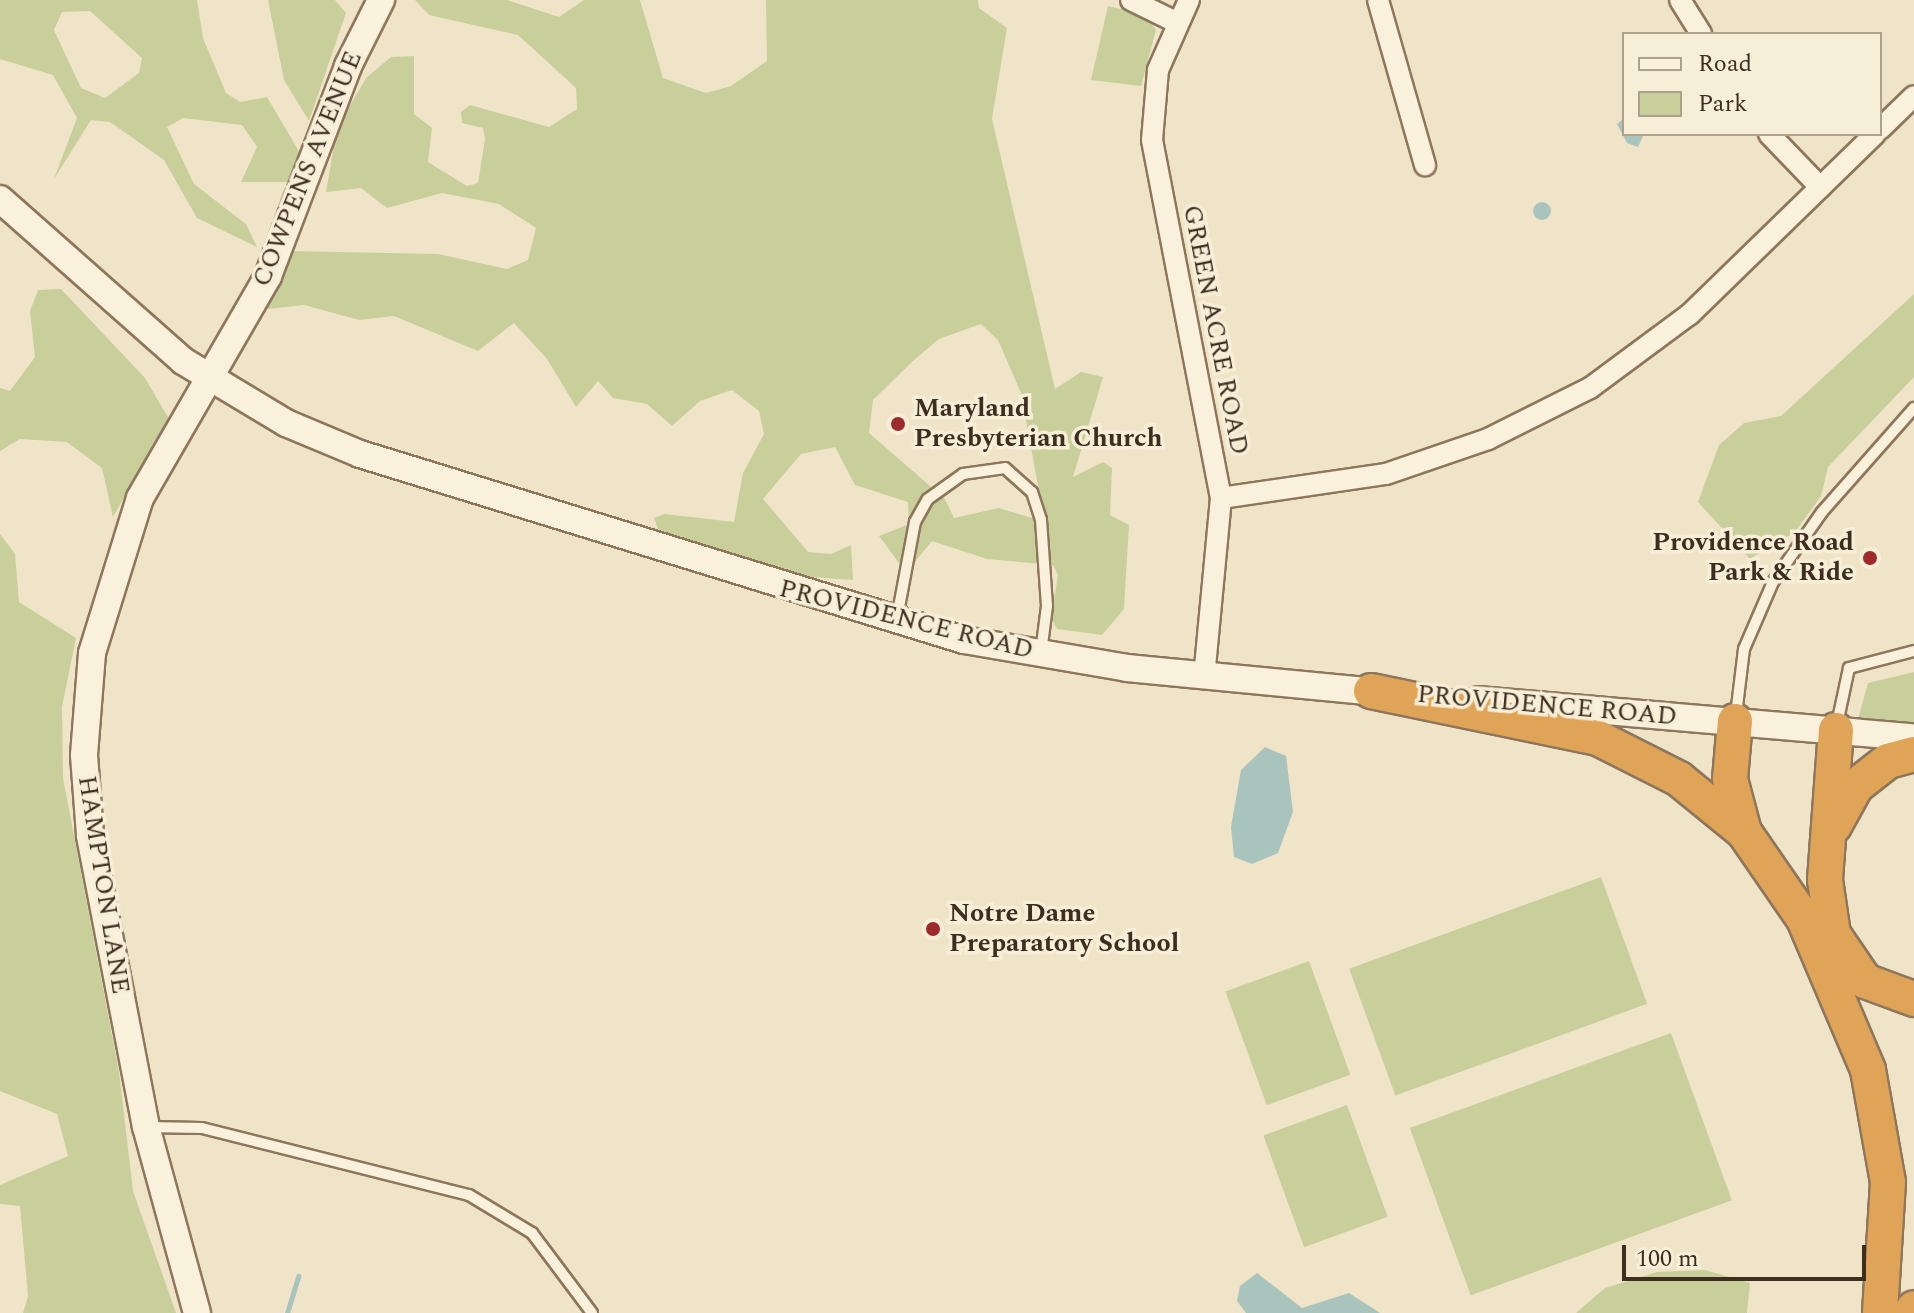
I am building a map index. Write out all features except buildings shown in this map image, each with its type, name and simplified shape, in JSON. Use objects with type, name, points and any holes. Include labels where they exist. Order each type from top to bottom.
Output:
[{"type":"highway","points":[[1371,691],[1598,738],[1679,779],[1744,832],[1804,919],[1868,1070],[1888,1182],[1880,1313]]},
{"type":"highway","points":[[1735,721],[1730,779],[1744,832]]},
{"type":"highway","points":[[1836,730],[1825,880],[1841,953],[1865,981],[1914,999]]},
{"type":"highway","points":[[1830,834],[1856,786],[1888,761],[1914,754]]},
{"type":"street","name":"COWPENS AVENUE","points":[[208,378],[285,240],[348,66],[381,0]]},
{"type":"street","points":[[1131,0],[1176,22]]},
{"type":"street","name":"GREEN ACRE ROAD","points":[[1189,0],[1176,22],[1158,70],[1152,140],[1221,498],[1204,677]]},
{"type":"street","points":[[1378,0],[1425,165]]},
{"type":"street","points":[[1680,0],[1700,32]]},
{"type":"street","points":[[1882,127],[1914,96]]},
{"type":"street","points":[[1771,136],[1820,187]]},
{"type":"street","points":[[1221,498],[1386,474],[1540,415],[1660,339],[1873,136]]},
{"type":"street","name":"PROVIDENCE ROAD","points":[[0,199],[208,378],[286,423],[360,454],[896,623],[1041,655],[1204,677],[1914,737]]},
{"type":"street","name":"HAMPTON LANE","points":[[197,1313],[146,1127],[90,835],[85,718],[98,626],[119,548],[208,378]]},
{"type":"lane","points":[[1735,721],[1752,626],[1822,512],[1914,408]]},
{"type":"lane","points":[[896,623],[915,522],[928,499],[963,474],[1005,468],[1032,492],[1041,520],[1047,623],[1041,655]]},
{"type":"lane","points":[[1836,730],[1849,668],[1914,651]]},
{"type":"lane","points":[[146,1127],[202,1128],[469,1195],[532,1233],[592,1313]]},
{"type":"green space","points":[[0,0],[197,0],[203,38],[226,93],[240,102],[267,97],[300,153],[289,182],[241,182],[257,147],[242,125],[183,118],[167,127],[194,184],[246,224],[257,247],[197,218],[164,160],[110,122],[91,120],[54,179],[77,118],[53,75],[0,59]],"holes":[[[90,11],[142,58],[139,73],[105,98],[81,88],[54,30],[62,12]]]},
{"type":"green space","points":[[268,0],[335,0],[346,13],[309,121],[284,80]]},
{"type":"green space","points":[[415,0],[507,0],[559,17],[584,0],[640,0],[663,78],[706,93],[731,86],[767,61],[766,0],[978,0],[979,8],[1007,28],[992,119],[1055,389],[1081,372],[1103,377],[1073,477],[1103,462],[1112,468],[1110,515],[1129,525],[1124,609],[1102,635],[1057,629],[1051,618],[1058,575],[1053,565],[987,559],[932,541],[910,568],[899,563],[879,536],[909,524],[908,502],[855,485],[835,447],[801,454],[763,499],[808,552],[831,554],[851,545],[853,580],[773,574],[658,529],[654,518],[665,514],[734,522],[743,473],[764,434],[759,411],[732,390],[700,401],[672,426],[647,404],[613,398],[598,381],[576,407],[547,359],[514,323],[478,351],[394,316],[359,320],[304,305],[259,310],[288,251],[438,254],[507,269],[528,260],[536,228],[499,204],[442,193],[387,208],[361,188],[326,192],[337,128],[366,78],[391,57],[414,56],[414,114],[432,128],[428,162],[467,186],[478,183],[485,139],[483,128],[462,123],[461,112],[470,105],[549,127],[577,109],[576,88],[518,35],[429,15]],"holes":[[[981,324],[998,340],[1021,393],[1043,513],[1032,518],[999,508],[954,518],[945,499],[869,433],[873,400],[939,339]]]},
{"type":"green space","points":[[1108,6],[1146,15],[1156,30],[1141,86],[1091,80]]},
{"type":"green space","points":[[61,289],[145,378],[169,419],[113,517],[102,468],[67,442],[20,439],[0,451],[0,388],[10,391],[35,357],[30,311],[38,290]]},
{"type":"green space","points":[[1914,294],[1914,377],[1828,467],[1821,496],[1795,532],[1750,559],[1698,502],[1719,445],[1744,423],[1781,416]]},
{"type":"green space","points":[[0,534],[15,554],[19,602],[76,638],[62,707],[63,778],[119,1072],[133,1191],[176,1313],[23,1313],[28,1296],[20,1206],[0,1204],[0,1185],[68,1156],[57,1114],[0,1091]]},
{"type":"green space","points":[[1914,672],[1914,725],[1858,719],[1868,683]]},
{"type":"green space","points":[[1601,877],[1647,1004],[1395,1096],[1349,969]]},
{"type":"green space","points":[[1309,961],[1350,1075],[1267,1105],[1225,991]]},
{"type":"green space","points":[[1671,1033],[1732,1200],[1471,1295],[1410,1128]]},
{"type":"green space","points":[[1347,1105],[1388,1217],[1304,1247],[1263,1135]]},
{"type":"green space","points":[[1705,1270],[1750,1283],[1747,1313],[1576,1313],[1605,1288],[1657,1272]]},
{"type":"water","points":[[1623,136],[1643,136],[1638,147],[1627,143]]},
{"type":"water","points":[[1538,202],[1546,202],[1551,211],[1549,218],[1538,220],[1533,215],[1533,207]]},
{"type":"water","points":[[1265,747],[1286,756],[1293,812],[1278,853],[1252,864],[1234,857],[1231,827],[1241,770]]},
{"type":"water","points":[[1257,1273],[1302,1308],[1349,1293],[1380,1313],[1246,1313],[1237,1301],[1240,1286]]},
{"type":"waterway","points":[[287,1313],[298,1276]]},
{"type":"place","name":"Maryland Presbyterian Church","points":[[898,424]]},
{"type":"place","name":"Providence Road Park & Ride","points":[[1870,558]]},
{"type":"place","name":"Notre Dame Preparatory School","points":[[933,929]]}]
